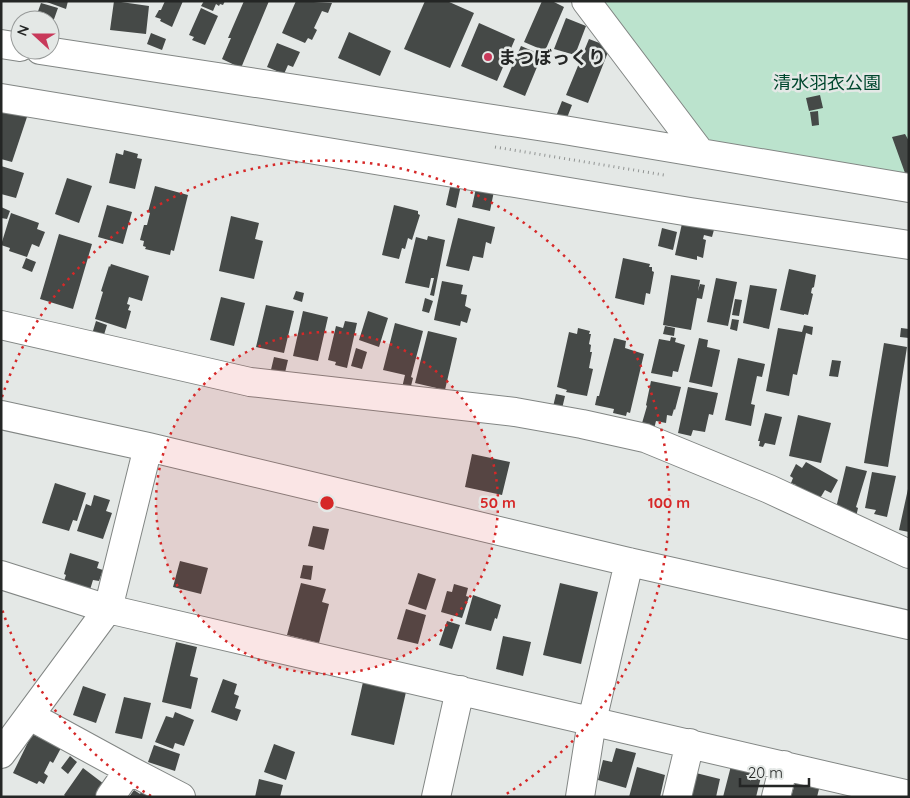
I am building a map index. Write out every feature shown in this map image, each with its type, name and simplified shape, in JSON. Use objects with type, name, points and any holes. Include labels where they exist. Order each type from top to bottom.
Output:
[{"type":"street","points":[[586,1],[700,152]]},
{"type":"street","points":[[60,53],[700,152],[909,188]]},
{"type":"street","points":[[1,98],[690,212],[909,245]]},
{"type":"street","points":[[1,325],[250,382],[515,412],[645,438],[769,489],[909,554]]},
{"type":"street","points":[[1,415],[148,447],[629,562],[909,625]]},
{"type":"street","points":[[1,754],[108,609],[148,447]]},
{"type":"street","points":[[580,797],[592,721],[629,562]]},
{"type":"street","points":[[1,575],[108,609],[909,795]]},
{"type":"street","points":[[436,797],[460,690]]},
{"type":"street","points":[[30,716],[181,797]]},
{"type":"street","points":[[677,797],[690,743]]},
{"type":"street","points":[[776,797],[784,765]]},
{"type":"street","points":[[110,797],[129,770]]},
{"type":"green space","name":"清水羽衣公園","points":[[595,1],[909,1],[909,180],[703,140]]},
{"type":"building","points":[[44,1],[68,1],[66,9]]},
{"type":"building","points":[[114,1],[149,6],[146,34],[110,30]]},
{"type":"building","points":[[165,1],[183,1],[172,27],[155,17]]},
{"type":"building","points":[[204,1],[225,1],[223,5],[220,4],[219,6],[216,4],[213,11],[201,6]]},
{"type":"building","points":[[244,1],[269,1],[241,68],[222,59],[231,38],[228,38]]},
{"type":"building","points":[[296,1],[332,3],[328,13],[322,11],[314,28],[317,30],[312,40],[308,38],[305,43],[282,33]]},
{"type":"building","points":[[425,1],[447,1],[474,13],[450,68],[404,49]]},
{"type":"building","points":[[542,1],[552,1],[564,7],[545,51],[524,42]]},
{"type":"building","points":[[41,3],[58,8],[57,10],[38,10]]},
{"type":"building","points":[[201,8],[218,16],[205,45],[192,40],[194,37],[189,35]]},
{"type":"building","points":[[566,18],[586,26],[575,55],[554,49]]},
{"type":"building","points":[[479,23],[515,39],[497,81],[461,66]]},
{"type":"building","points":[[349,32],[391,51],[380,76],[338,58]]},
{"type":"building","points":[[151,33],[166,39],[162,50],[147,44]]},
{"type":"building","points":[[589,39],[610,47],[588,103],[566,95]]},
{"type":"building","points":[[277,43],[300,52],[293,67],[288,65],[284,74],[267,67]]},
{"type":"building","points":[[521,46],[542,55],[525,96],[503,87]]},
{"type":"building","points":[[820,95],[823,108],[809,111],[806,98]]},
{"type":"building","points":[[562,101],[572,105],[565,123],[555,119]]},
{"type":"building","points":[[1,106],[28,114],[12,162],[1,159]]},
{"type":"building","points":[[818,111],[819,125],[812,126],[810,112]]},
{"type":"building","points":[[905,134],[909,141],[909,173],[905,173],[892,137]]},
{"type":"building","points":[[124,150],[138,154],[137,158],[142,159],[135,189],[109,183],[116,153],[123,155]]},
{"type":"building","points":[[1,166],[24,173],[16,198],[1,194]]},
{"type":"building","points":[[67,178],[92,186],[79,223],[55,214]]},
{"type":"building","points":[[451,183],[461,185],[456,208],[446,205]]},
{"type":"building","points":[[155,186],[188,195],[174,251],[171,250],[170,255],[145,249],[146,247],[143,246],[144,241],[140,240],[144,225],[147,225],[150,213],[148,212]]},
{"type":"building","points":[[476,188],[494,191],[490,211],[472,207]]},
{"type":"building","points":[[107,205],[132,212],[123,244],[98,237]]},
{"type":"building","points":[[394,205],[418,211],[420,215],[412,240],[408,238],[405,249],[402,248],[399,259],[382,255]]},
{"type":"building","points":[[1,207],[10,211],[7,219],[1,218]]},
{"type":"building","points":[[11,213],[39,223],[37,229],[45,232],[39,247],[32,244],[27,257],[9,251],[10,248],[1,245]]},
{"type":"building","points":[[231,216],[259,223],[255,239],[263,241],[254,279],[219,271]]},
{"type":"building","points":[[458,218],[495,227],[491,244],[486,242],[483,258],[473,256],[469,271],[446,266]]},
{"type":"building","points":[[683,219],[715,226],[712,237],[704,235],[703,239],[706,240],[703,258],[697,256],[697,260],[675,255]]},
{"type":"building","points":[[662,228],[677,232],[673,250],[658,246]]},
{"type":"building","points":[[59,234],[92,244],[73,309],[40,299]]},
{"type":"building","points":[[428,236],[445,240],[434,296],[430,295],[434,278],[431,278],[429,288],[405,283],[416,237],[427,240]]},
{"type":"building","points":[[26,258],[36,262],[32,272],[22,268]]},
{"type":"building","points":[[623,258],[650,264],[649,267],[652,267],[654,272],[650,294],[646,293],[644,305],[615,298]]},
{"type":"building","points":[[111,264],[149,276],[142,301],[129,297],[127,304],[130,305],[128,310],[131,311],[126,329],[95,319],[103,292],[101,291]]},
{"type":"building","points":[[789,269],[816,275],[808,315],[780,310]]},
{"type":"building","points":[[671,275],[700,280],[698,291],[700,284],[705,285],[702,299],[697,298],[691,330],[663,325]]},
{"type":"building","points":[[716,278],[737,282],[728,326],[707,322]]},
{"type":"building","points":[[442,281],[463,285],[461,294],[467,295],[465,306],[471,309],[467,323],[461,321],[460,326],[434,320]]},
{"type":"building","points":[[750,285],[777,289],[769,329],[743,323]]},
{"type":"building","points":[[296,291],[304,293],[302,302],[293,299]]},
{"type":"building","points":[[221,297],[245,303],[234,346],[210,340]]},
{"type":"building","points":[[425,298],[433,301],[429,313],[422,311]]},
{"type":"building","points":[[735,299],[742,300],[739,316],[732,315]]},
{"type":"building","points":[[266,305],[294,311],[284,353],[256,347]]},
{"type":"building","points":[[303,311],[328,317],[318,361],[293,356]]},
{"type":"building","points":[[368,311],[388,318],[379,347],[359,340]]},
{"type":"building","points":[[732,319],[739,320],[737,331],[730,329]]},
{"type":"building","points":[[96,321],[107,325],[103,338],[92,334]]},
{"type":"building","points":[[345,321],[357,323],[347,368],[335,365],[336,362],[328,360],[336,326],[343,328]]},
{"type":"building","points":[[395,323],[423,331],[411,377],[413,378],[409,394],[401,392],[405,375],[383,370]]},
{"type":"building","points":[[804,325],[813,327],[812,335],[806,333],[797,375],[793,374],[789,396],[766,391],[778,328],[802,332]]},
{"type":"building","points":[[665,326],[675,328],[674,336],[663,334]]},
{"type":"building","points":[[578,328],[590,331],[589,334],[591,334],[589,344],[591,345],[590,352],[592,352],[589,368],[593,369],[587,396],[566,392],[567,390],[557,387],[569,332],[577,334]]},
{"type":"building","points":[[901,328],[909,329],[909,338],[900,337]]},
{"type":"building","points":[[428,331],[457,338],[445,390],[415,383]]},
{"type":"building","points":[[671,337],[676,338],[675,342],[685,345],[678,372],[673,371],[672,377],[651,373],[659,339],[670,341]]},
{"type":"building","points":[[614,338],[626,341],[625,348],[644,354],[630,413],[627,412],[626,416],[613,413],[614,409],[595,405]]},
{"type":"building","points":[[699,338],[708,340],[707,347],[720,350],[712,387],[689,382]]},
{"type":"building","points":[[884,343],[907,347],[888,467],[864,463]]},
{"type":"building","points":[[356,348],[367,352],[362,369],[351,366]]},
{"type":"building","points":[[274,357],[288,360],[284,377],[270,374]]},
{"type":"building","points":[[738,358],[765,364],[762,377],[757,376],[751,404],[755,405],[751,426],[725,420]]},
{"type":"building","points":[[832,360],[841,361],[838,377],[829,376]]},
{"type":"building","points":[[651,381],[681,387],[672,416],[667,415],[666,423],[656,421],[653,433],[640,430],[647,406]]},
{"type":"building","points":[[688,387],[718,393],[713,415],[709,414],[705,432],[693,430],[691,436],[678,433]]},
{"type":"building","points":[[556,394],[565,396],[561,413],[552,411]]},
{"type":"building","points":[[765,413],[782,417],[775,445],[765,443],[763,447],[759,446],[760,441],[758,441]]},
{"type":"building","points":[[798,415],[831,423],[821,463],[789,456]]},
{"type":"building","points":[[472,454],[510,462],[502,495],[465,487]]},
{"type":"building","points":[[806,462],[838,480],[831,493],[825,490],[819,500],[791,483],[793,478],[790,476],[796,464],[802,468]]},
{"type":"building","points":[[846,466],[867,471],[856,507],[858,508],[856,517],[836,508]]},
{"type":"building","points":[[872,472],[896,476],[887,517],[874,514],[876,510],[865,508]]},
{"type":"building","points":[[55,483],[86,493],[77,521],[73,520],[69,531],[42,523]]},
{"type":"building","points":[[909,489],[909,532],[899,530]]},
{"type":"building","points":[[94,495],[110,500],[106,511],[112,513],[103,539],[77,531],[86,504],[91,506]]},
{"type":"building","points":[[313,526],[329,529],[324,550],[308,546]]},
{"type":"building","points":[[70,553],[99,562],[97,568],[103,570],[99,581],[93,580],[89,593],[63,584]]},
{"type":"building","points":[[180,561],[208,568],[201,594],[173,587]]},
{"type":"building","points":[[303,565],[313,566],[311,580],[300,578]]},
{"type":"building","points":[[418,573],[436,579],[426,610],[408,604]]},
{"type":"building","points":[[301,583],[326,589],[322,602],[329,604],[319,643],[287,635]]},
{"type":"building","points":[[560,583],[598,592],[581,664],[543,655]]},
{"type":"building","points":[[454,584],[468,588],[466,596],[469,597],[462,618],[441,612],[447,591],[452,592]]},
{"type":"building","points":[[473,595],[501,605],[491,631],[465,624]]},
{"type":"building","points":[[406,609],[426,615],[418,644],[397,639]]},
{"type":"building","points":[[447,621],[460,625],[452,649],[439,645]]},
{"type":"building","points":[[503,636],[531,642],[523,676],[496,669]]},
{"type":"building","points":[[176,642],[197,647],[190,676],[198,678],[191,709],[162,702]]},
{"type":"building","points":[[223,679],[237,684],[234,694],[239,696],[235,708],[241,710],[237,721],[211,712]]},
{"type":"building","points":[[363,682],[406,692],[394,745],[351,735]]},
{"type":"building","points":[[83,686],[106,694],[96,723],[73,715]]},
{"type":"building","points":[[124,697],[151,703],[142,739],[115,733]]},
{"type":"building","points":[[175,712],[194,720],[184,746],[175,743],[173,749],[155,742],[166,716],[173,718]]},
{"type":"building","points":[[32,734],[61,748],[53,763],[50,761],[44,773],[48,776],[44,784],[39,781],[37,784],[13,773]]},
{"type":"building","points":[[274,744],[295,752],[286,780],[264,772]]},
{"type":"building","points":[[154,745],[180,754],[175,771],[148,762]]},
{"type":"building","points":[[616,748],[636,753],[626,788],[598,780],[603,760],[612,762]]},
{"type":"building","points":[[70,756],[77,762],[68,774],[61,768]]},
{"type":"building","points":[[731,766],[762,773],[756,797],[723,797]]},
{"type":"building","points":[[637,767],[665,775],[660,797],[629,797]]},
{"type":"building","points":[[83,768],[104,784],[95,797],[66,797],[64,795]]},
{"type":"building","points":[[692,772],[720,779],[716,797],[690,797]]},
{"type":"building","points":[[259,779],[283,785],[280,797],[255,797]]},
{"type":"building","points":[[795,783],[819,789],[817,797],[791,797]]},
{"type":"building","points":[[144,788],[156,797],[129,797],[134,790],[140,794]]},
{"type":"place","name":"まつぼっくり","points":[[488,57]]}]
